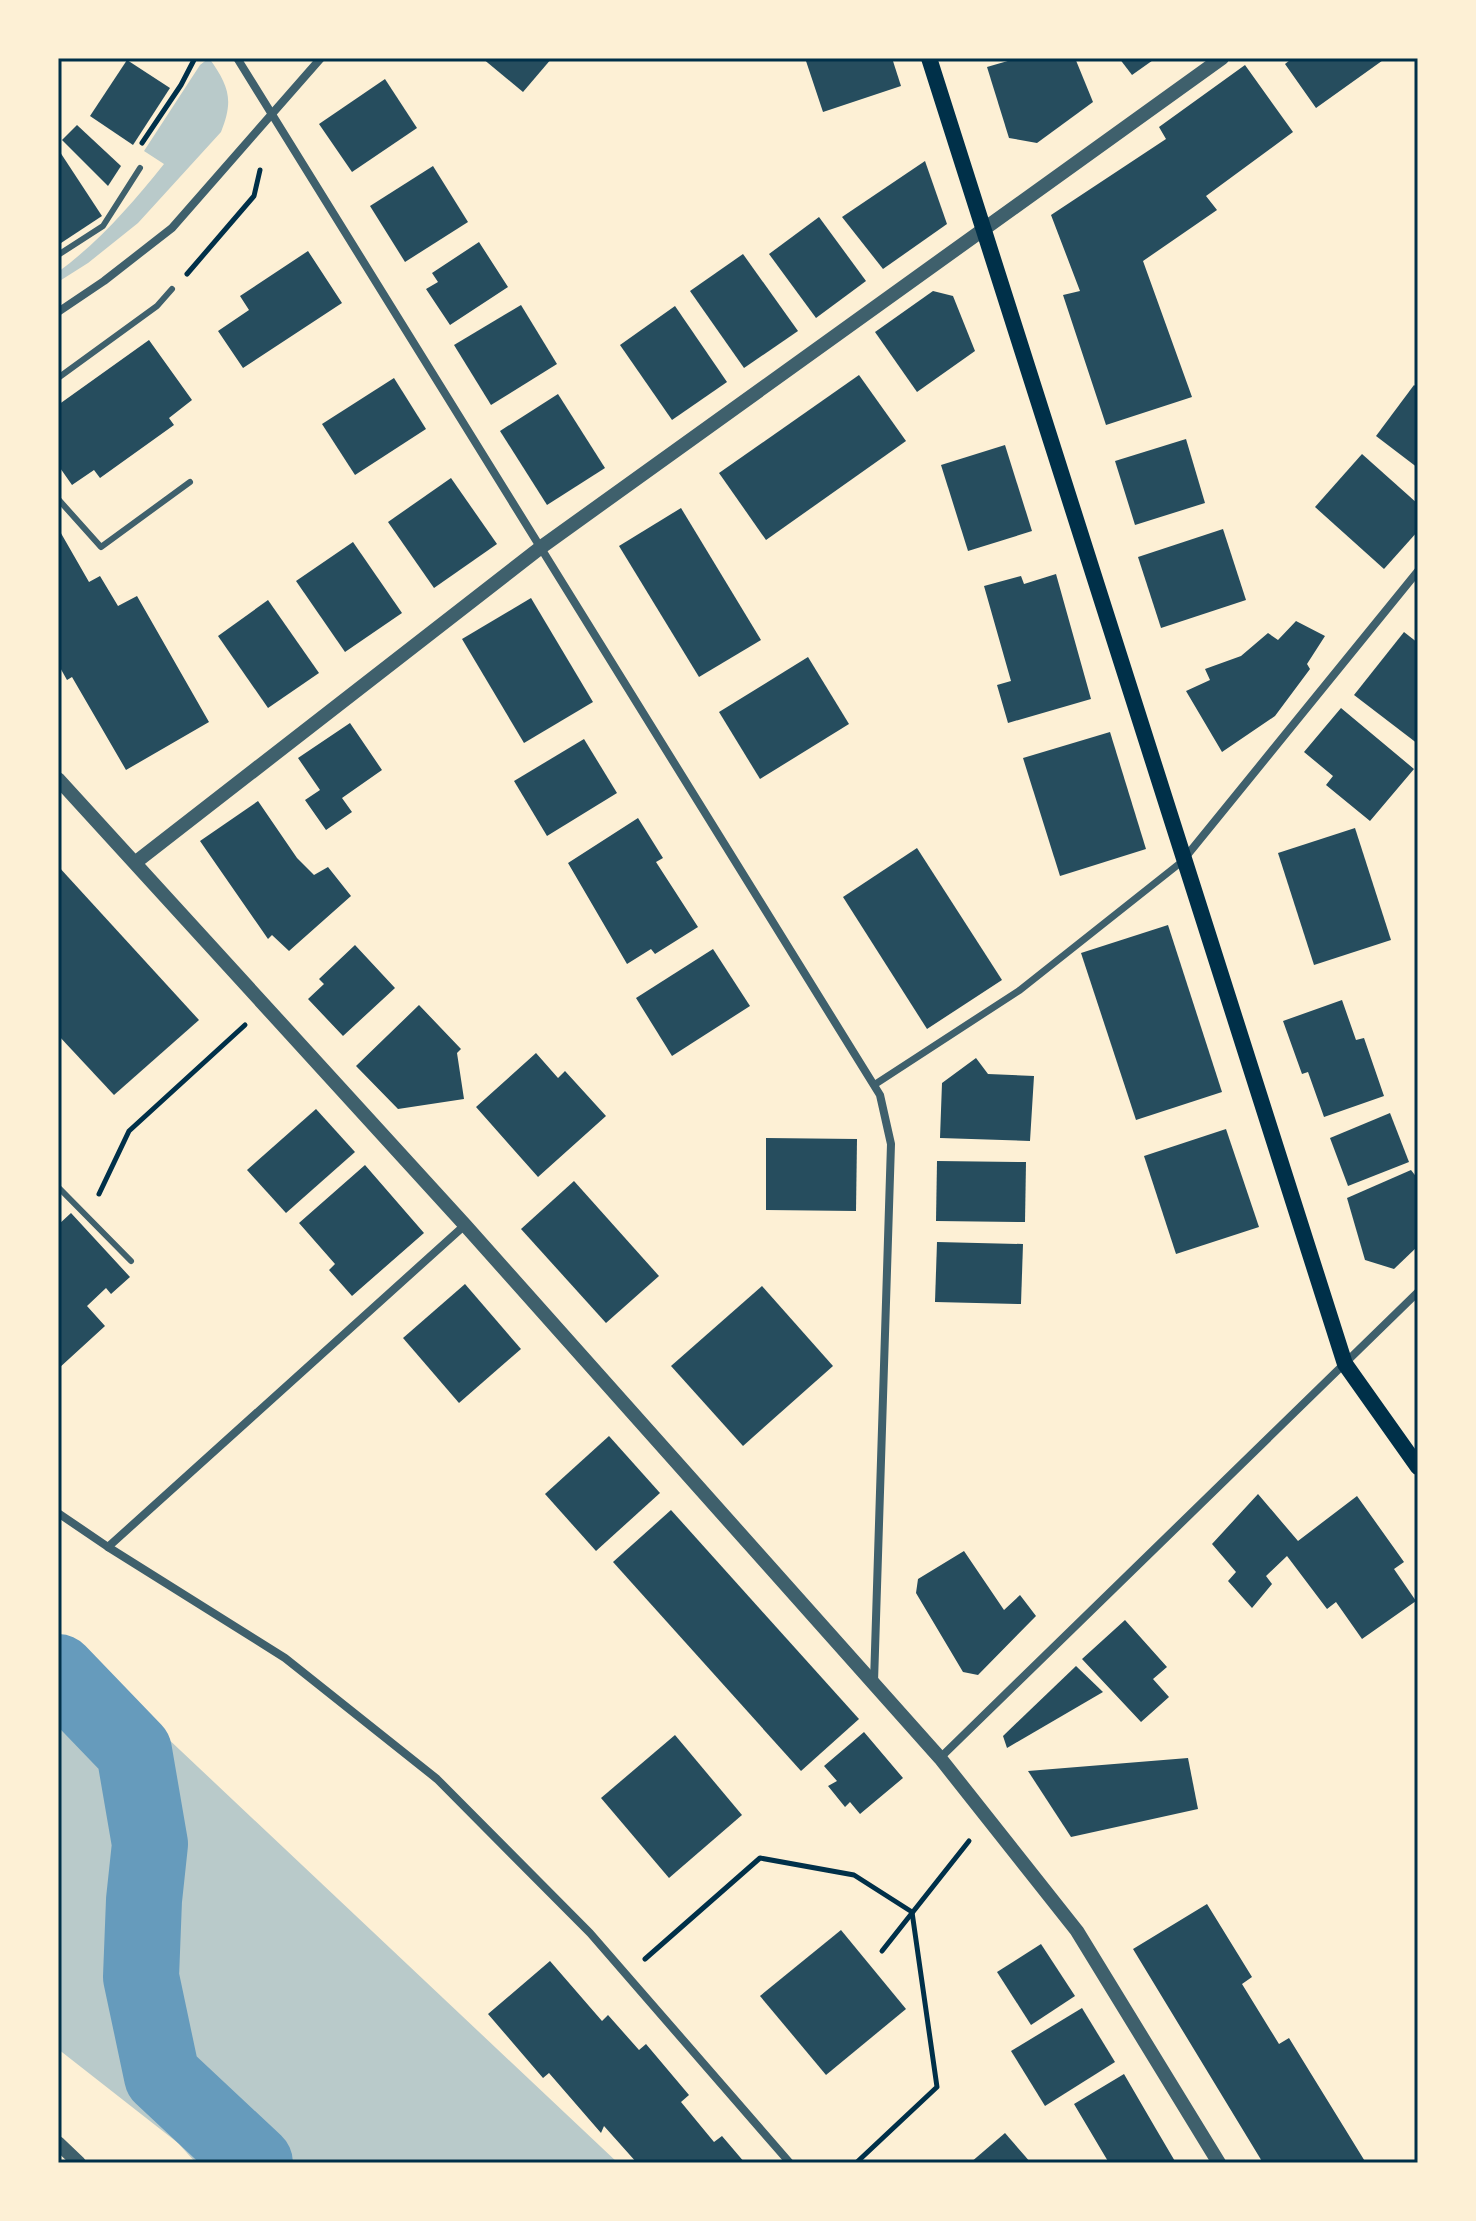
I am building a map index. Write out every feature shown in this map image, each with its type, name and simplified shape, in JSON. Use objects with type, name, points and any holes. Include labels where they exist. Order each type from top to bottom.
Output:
[{"type":"main road","points":[[929,58],[1345,1364],[1418,1467]]},
{"type":"street","points":[[237,58],[880,1095],[891,1144],[874,1682]]},
{"type":"street","points":[[58,312],[172,228],[321,58]]},
{"type":"street","points":[[136,862],[540,548],[1222,58]]},
{"type":"street","points":[[874,1085],[1020,990],[1184,860],[1418,571]]},
{"type":"street","points":[[58,779],[465,1225],[940,1758],[1077,1931],[1219,2163]]},
{"type":"street","points":[[108,1547],[465,1225]]},
{"type":"street","points":[[940,1758],[1418,1292]]},
{"type":"street","points":[[58,1513],[285,1658],[437,1779],[590,1933],[790,2163]]},
{"type":"street","points":[[58,2143],[79,2163]]},
{"type":"lane","points":[[58,255],[103,226],[140,168]]},
{"type":"lane","points":[[58,378],[157,306],[172,289]]},
{"type":"lane","points":[[58,499],[101,547],[190,482]]},
{"type":"lane","points":[[58,1187],[131,1261]]},
{"type":"path","points":[[140,168],[139,148],[195,58]]},
{"type":"path","points":[[172,289],[254,196]]},
{"type":"path","points":[[88,1217],[129,1131],[266,1006]]},
{"type":"path","points":[[882,1951],[988,1819]]},
{"type":"path","points":[[626,1975],[760,1858],[854,1875],[912,1912],[937,2087],[856,2163]]},
{"type":"shaded area","points":[[209,58],[227,94],[227,111],[221,132],[138,223],[88,263],[58,282],[58,272],[114,222],[164,164],[144,151],[200,65]]},
{"type":"shaded area","points":[[58,1635],[618,2163],[196,2163],[178,2143],[58,2049]]},
{"type":"building","points":[[482,58],[552,58],[523,92]]},
{"type":"building","points":[[805,58],[892,58],[901,86],[823,112]]},
{"type":"building","points":[[1018,58],[1075,58],[1093,102],[1037,143],[1009,138],[987,67]]},
{"type":"building","points":[[1119,58],[1156,58],[1132,75]]},
{"type":"building","points":[[1289,58],[1386,58],[1316,108],[1285,64]]},
{"type":"building","points":[[127,60],[170,88],[133,145],[90,116]]},
{"type":"building","points":[[1245,65],[1293,132],[1206,196],[1217,210],[1143,261],[1192,397],[1106,425],[1063,295],[1080,291],[1051,215],[1166,139],[1159,127]]},
{"type":"building","points":[[385,79],[417,128],[352,172],[319,124]]},
{"type":"building","points":[[77,125],[121,166],[108,186],[62,140]]},
{"type":"building","points":[[58,149],[102,216],[58,245]]},
{"type":"building","points":[[925,161],[947,224],[883,269],[842,217]]},
{"type":"building","points":[[433,166],[468,222],[405,262],[370,206]]},
{"type":"building","points":[[819,217],[866,281],[816,318],[769,254]]},
{"type":"building","points":[[479,242],[508,287],[450,325],[426,289],[438,282],[432,273]]},
{"type":"building","points":[[308,251],[342,303],[243,368],[218,331],[249,310],[240,296]]},
{"type":"building","points":[[743,254],[798,331],[744,368],[690,291]]},
{"type":"building","points":[[933,291],[953,296],[975,351],[917,392],[875,332]]},
{"type":"building","points":[[521,305],[557,364],[491,405],[454,345]]},
{"type":"building","points":[[675,306],[727,382],[672,420],[620,345]]},
{"type":"building","points":[[149,340],[192,400],[169,418],[174,425],[100,478],[94,470],[72,485],[58,465],[58,405]]},
{"type":"building","points":[[859,375],[906,441],[766,540],[719,473]]},
{"type":"building","points":[[394,378],[426,429],[355,475],[322,424]]},
{"type":"building","points":[[1414,385],[1418,388],[1418,468],[1376,436]]},
{"type":"building","points":[[558,394],[605,468],[547,505],[500,431]]},
{"type":"building","points":[[1186,439],[1205,503],[1135,525],[1115,461]]},
{"type":"building","points":[[1005,445],[1032,531],[968,551],[941,465]]},
{"type":"building","points":[[1362,454],[1418,504],[1418,531],[1384,569],[1315,507]]},
{"type":"building","points":[[451,478],[497,544],[434,588],[388,522]]},
{"type":"building","points":[[681,508],[761,640],[699,677],[619,546]]},
{"type":"building","points":[[58,528],[89,582],[100,576],[118,606],[137,596],[209,722],[126,770],[72,677],[67,680],[58,664]]},
{"type":"building","points":[[1223,529],[1246,600],[1161,628],[1138,557]]},
{"type":"building","points":[[353,542],[402,613],[345,652],[296,581]]},
{"type":"building","points":[[1056,574],[1091,699],[1008,723],[997,685],[1011,681],[984,586],[1021,576],[1024,584]]},
{"type":"building","points":[[531,598],[593,702],[524,743],[462,639]]},
{"type":"building","points":[[268,600],[319,673],[268,708],[218,636]]},
{"type":"building","points":[[1296,621],[1325,636],[1307,664],[1310,669],[1275,716],[1222,752],[1186,691],[1210,680],[1205,669],[1241,656],[1268,633],[1278,640]]},
{"type":"building","points":[[1404,632],[1418,643],[1418,744],[1354,695]]},
{"type":"building","points":[[808,657],[849,724],[760,779],[719,712]]},
{"type":"building","points":[[1341,708],[1414,769],[1370,821],[1326,785],[1333,776],[1304,752]]},
{"type":"building","points":[[350,723],[382,770],[342,798],[352,812],[326,830],[305,800],[320,790],[298,758]]},
{"type":"building","points":[[1110,732],[1146,849],[1060,876],[1023,758]]},
{"type":"building","points":[[584,739],[617,793],[547,836],[514,781]]},
{"type":"building","points":[[258,801],[297,858],[314,875],[328,867],[351,896],[289,951],[272,935],[268,939],[200,841]]},
{"type":"building","points":[[638,818],[663,858],[656,862],[698,927],[655,954],[651,949],[627,964],[568,863]]},
{"type":"building","points":[[1355,828],[1391,940],[1314,965],[1278,853]]},
{"type":"building","points":[[917,848],[1002,980],[927,1029],[843,897]]},
{"type":"building","points":[[58,866],[199,1020],[114,1095],[58,1035]]},
{"type":"building","points":[[1168,925],[1222,1092],[1136,1120],[1081,953]]},
{"type":"building","points":[[355,945],[395,988],[343,1036],[308,999],[324,984],[319,979]]},
{"type":"building","points":[[713,949],[750,1006],[672,1056],[636,998]]},
{"type":"building","points":[[1342,1000],[1356,1040],[1364,1038],[1384,1096],[1324,1117],[1308,1072],[1302,1074],[1283,1021]]},
{"type":"building","points":[[419,1005],[461,1049],[457,1053],[464,1099],[398,1109],[356,1066]]},
{"type":"building","points":[[536,1053],[558,1078],[565,1071],[606,1116],[538,1177],[476,1107]]},
{"type":"building","points":[[976,1058],[988,1074],[1034,1076],[1030,1141],[940,1138],[942,1083]]},
{"type":"building","points":[[316,1109],[355,1152],[286,1213],[247,1170]]},
{"type":"building","points":[[1390,1113],[1409,1162],[1348,1186],[1330,1138]]},
{"type":"building","points":[[1226,1129],[1259,1227],[1176,1254],[1144,1156]]},
{"type":"building","points":[[766,1138],[857,1139],[856,1211],[766,1210]]},
{"type":"building","points":[[937,1161],[1026,1162],[1025,1222],[936,1221]]},
{"type":"building","points":[[365,1165],[424,1233],[352,1296],[329,1270],[335,1264],[299,1223]]},
{"type":"building","points":[[1411,1170],[1418,1179],[1418,1246],[1394,1269],[1365,1260],[1347,1198]]},
{"type":"building","points":[[574,1181],[659,1276],[606,1323],[521,1229]]},
{"type":"building","points":[[71,1213],[130,1277],[111,1294],[106,1288],[87,1306],[105,1326],[58,1369],[58,1225]]},
{"type":"building","points":[[937,1242],[1023,1244],[1021,1304],[935,1302]]},
{"type":"building","points":[[465,1284],[521,1349],[459,1403],[403,1338]]},
{"type":"building","points":[[762,1286],[833,1366],[743,1446],[671,1366]]},
{"type":"building","points":[[609,1436],[660,1493],[596,1551],[545,1494]]},
{"type":"building","points":[[1258,1494],[1298,1541],[1357,1496],[1404,1562],[1394,1569],[1416,1601],[1362,1639],[1336,1602],[1327,1609],[1287,1556],[1266,1576],[1272,1584],[1252,1608],[1228,1581],[1236,1572],[1212,1544]]},
{"type":"building","points":[[671,1510],[859,1719],[801,1771],[613,1562]]},
{"type":"building","points":[[964,1551],[1004,1610],[1020,1595],[1036,1616],[978,1675],[963,1672],[916,1593],[918,1579]]},
{"type":"building","points":[[1125,1620],[1167,1667],[1153,1679],[1169,1697],[1141,1722],[1082,1659]]},
{"type":"building","points":[[1076,1666],[1103,1692],[1007,1748],[1003,1736]]},
{"type":"building","points":[[864,1732],[903,1778],[860,1814],[850,1802],[845,1807],[828,1786],[837,1781],[824,1766]]},
{"type":"building","points":[[675,1735],[742,1815],[669,1878],[601,1798]]},
{"type":"building","points":[[1188,1758],[1198,1809],[1071,1837],[1028,1771]]},
{"type":"building","points":[[1207,1904],[1252,1977],[1242,1984],[1279,2044],[1289,2038],[1366,2163],[1263,2163],[1133,1949]]},
{"type":"building","points":[[841,1930],[906,2009],[826,2075],[760,1996]]},
{"type":"building","points":[[1041,1944],[1075,1996],[1031,2025],[997,1972]]},
{"type":"building","points":[[550,1961],[602,2021],[608,2015],[639,2050],[646,2044],[689,2095],[681,2102],[714,2142],[722,2136],[745,2163],[637,2163],[604,2126],[601,2133],[549,2073],[543,2078],[488,2014]]},
{"type":"building","points":[[1082,2008],[1115,2062],[1045,2106],[1011,2051]]},
{"type":"building","points":[[1124,2074],[1176,2163],[1109,2163],[1074,2104]]},
{"type":"building","points":[[1005,2133],[1031,2163],[970,2163]]},
{"type":"waterway","points":[[58,1672],[134,1751],[150,1844],[141,1977],[162,2076],[255,2163]]}]
